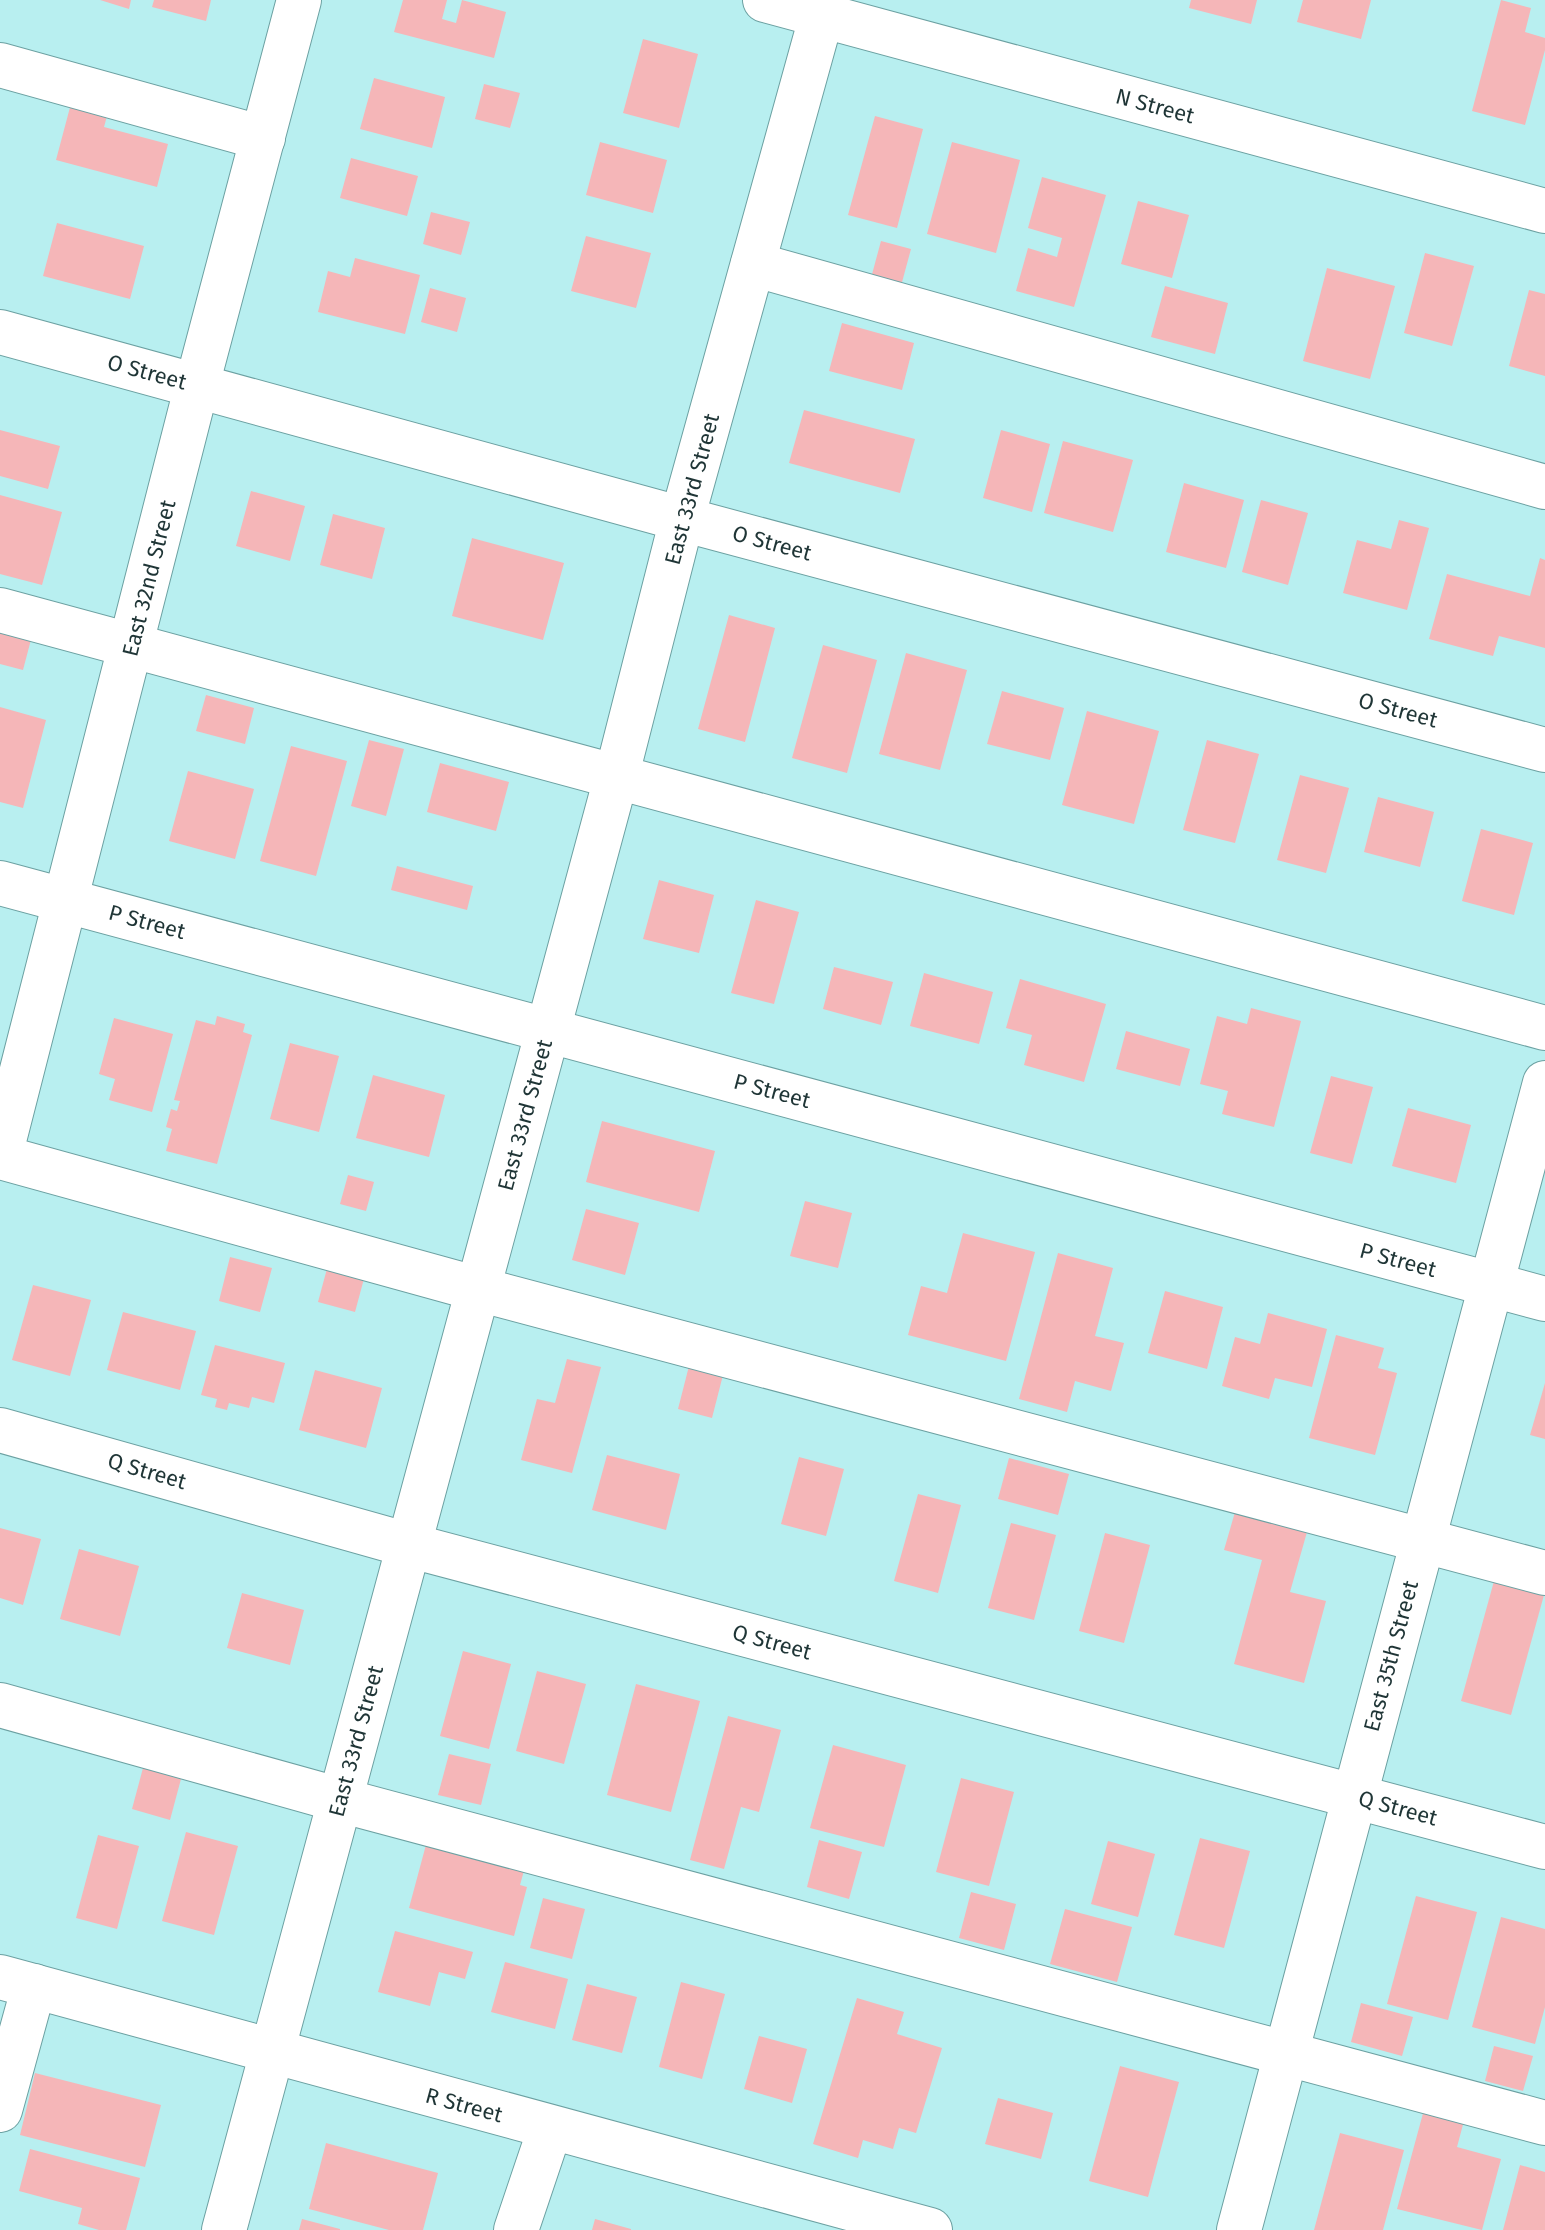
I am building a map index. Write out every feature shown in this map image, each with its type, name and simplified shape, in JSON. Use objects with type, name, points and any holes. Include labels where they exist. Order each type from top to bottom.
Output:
[{"type":"street","name":"East 32nd Street","points":[[0,1156],[299,0]]},
{"type":"street","name":"N Street","points":[[765,0],[824,8],[1545,211]]},
{"type":"street","name":"East 33rd Street","points":[[224,2230],[616,778],[682,519],[824,8]]},
{"type":"street","points":[[0,65],[263,138]]},
{"type":"street","points":[[753,264],[1545,487]]},
{"type":"street","name":"O Street","points":[[0,332],[1545,750]]},
{"type":"street","points":[[0,610],[1545,1028]]},
{"type":"street","name":"P Street","points":[[0,883],[1545,1299]]},
{"type":"street","name":"East 35th Street","points":[[1239,2230],[1545,1083]]},
{"type":"street","points":[[0,1156],[478,1289],[1545,1573]]},
{"type":"street","name":"Q Street","points":[[0,1430],[408,1545],[1545,1847]]},
{"type":"street","points":[[0,1705],[340,1800],[1545,2123]]},
{"type":"street","points":[[0,2110],[17,1982]]},
{"type":"street","name":"R Street","points":[[17,1982],[930,2230]]},
{"type":"street","points":[[516,2230],[550,2129]]},
{"type":"building","points":[[100,0],[131,0],[129,9]]},
{"type":"building","points":[[154,0],[211,0],[206,21],[152,7]]},
{"type":"building","points":[[403,0],[447,0],[442,19],[456,23],[462,0],[506,12],[494,58],[394,32]]},
{"type":"building","points":[[1191,0],[1257,0],[1251,24],[1189,8]]},
{"type":"building","points":[[1303,0],[1371,0],[1361,39],[1297,22]]},
{"type":"building","points":[[1501,0],[1531,8],[1525,32],[1545,38],[1545,50],[1525,125],[1472,111]]},
{"type":"building","points":[[643,39],[698,54],[679,128],[623,113]]},
{"type":"building","points":[[374,78],[445,97],[432,148],[360,129]]},
{"type":"building","points":[[484,84],[520,93],[510,128],[475,119]]},
{"type":"building","points":[[73,96],[110,105],[104,127],[168,144],[157,187],[56,160]]},
{"type":"building","points":[[875,116],[923,129],[897,228],[848,215]]},
{"type":"building","points":[[600,142],[667,160],[653,213],[586,195]]},
{"type":"building","points":[[952,142],[1020,160],[996,253],[927,234]]},
{"type":"building","points":[[351,158],[418,176],[407,216],[340,198]]},
{"type":"building","points":[[1042,177],[1106,195],[1074,307],[1016,291],[1028,248],[1057,257],[1062,238],[1028,228]]},
{"type":"building","points":[[1138,201],[1189,215],[1172,278],[1121,264]]},
{"type":"building","points":[[431,212],[470,222],[461,255],[423,244]]},
{"type":"building","points":[[57,223],[144,246],[130,299],[43,276]]},
{"type":"building","points":[[586,236],[651,253],[636,308],[571,291]]},
{"type":"building","points":[[881,241],[911,249],[901,286],[871,278]]},
{"type":"building","points":[[1425,253],[1474,266],[1452,346],[1404,333]]},
{"type":"building","points":[[355,258],[420,275],[405,334],[318,312],[328,271],[350,277]]},
{"type":"building","points":[[1327,268],[1395,286],[1370,379],[1303,361]]},
{"type":"building","points":[[1165,286],[1228,303],[1215,354],[1151,337]]},
{"type":"building","points":[[430,288],[466,298],[457,332],[421,322]]},
{"type":"building","points":[[1529,290],[1545,294],[1545,376],[1509,366]]},
{"type":"building","points":[[842,323],[914,343],[902,390],[829,371]]},
{"type":"building","points":[[804,410],[915,439],[900,493],[789,463]]},
{"type":"building","points":[[0,430],[60,446],[48,489],[0,476]]},
{"type":"building","points":[[1001,430],[1050,444],[1032,512],[983,498]]},
{"type":"building","points":[[1063,441],[1133,460],[1113,532],[1044,513]]},
{"type":"building","points":[[1184,483],[1244,500],[1226,568],[1166,552]]},
{"type":"building","points":[[251,491],[305,506],[290,561],[236,546]]},
{"type":"building","points":[[0,495],[62,512],[42,585],[0,574]]},
{"type":"building","points":[[1261,500],[1308,513],[1288,585],[1242,572]]},
{"type":"building","points":[[333,514],[385,528],[372,579],[320,565]]},
{"type":"building","points":[[1399,520],[1429,528],[1407,610],[1343,593],[1357,540],[1391,549]]},
{"type":"building","points":[[472,538],[564,563],[543,640],[452,616]]},
{"type":"building","points":[[1540,558],[1545,560],[1545,648],[1499,636],[1493,656],[1429,639],[1447,574],[1530,596]]},
{"type":"building","points":[[729,615],[775,628],[745,742],[698,729]]},
{"type":"building","points":[[0,624],[33,632],[23,670],[0,664]]},
{"type":"building","points":[[823,645],[877,660],[847,773],[792,758]]},
{"type":"building","points":[[906,653],[967,670],[940,770],[879,754]]},
{"type":"building","points":[[1002,691],[1064,708],[1050,760],[987,744]]},
{"type":"building","points":[[206,695],[254,708],[245,744],[196,731]]},
{"type":"building","points":[[0,707],[46,720],[23,808],[0,802]]},
{"type":"building","points":[[1087,711],[1159,731],[1134,824],[1062,805]]},
{"type":"building","points":[[369,740],[404,749],[386,816],[351,806]]},
{"type":"building","points":[[1207,740],[1259,754],[1235,843],[1183,830]]},
{"type":"building","points":[[291,746],[347,761],[316,876],[260,861]]},
{"type":"building","points":[[440,763],[509,782],[496,831],[427,812]]},
{"type":"building","points":[[188,771],[254,789],[235,859],[169,841]]},
{"type":"building","points":[[1300,775],[1349,788],[1326,873],[1277,860]]},
{"type":"building","points":[[1378,797],[1434,812],[1420,867],[1364,852]]},
{"type":"building","points":[[1481,829],[1533,843],[1514,915],[1462,901]]},
{"type":"building","points":[[397,866],[473,886],[467,910],[391,890]]},
{"type":"building","points":[[659,880],[714,895],[699,953],[643,939]]},
{"type":"building","points":[[756,900],[799,912],[774,1004],[731,993]]},
{"type":"building","points":[[834,967],[893,982],[881,1025],[823,1009]]},
{"type":"building","points":[[924,973],[993,992],[979,1044],[910,1026]]},
{"type":"building","points":[[1020,979],[1106,1004],[1084,1082],[1024,1065],[1032,1035],[1006,1028]]},
{"type":"building","points":[[1251,1008],[1301,1021],[1274,1127],[1222,1114],[1228,1091],[1200,1084],[1217,1016],[1247,1024]]},
{"type":"building","points":[[217,1016],[245,1024],[243,1032],[252,1035],[217,1164],[166,1151],[172,1129],[166,1127],[171,1109],[177,1111],[180,1101],[174,1100],[196,1020],[215,1025]]},
{"type":"building","points":[[114,1018],[173,1034],[152,1112],[109,1100],[115,1079],[99,1074]]},
{"type":"building","points":[[1126,1031],[1190,1049],[1180,1086],[1116,1069]]},
{"type":"building","points":[[290,1043],[339,1056],[319,1132],[270,1119]]},
{"type":"building","points":[[373,1075],[445,1095],[429,1157],[356,1138]]},
{"type":"building","points":[[1331,1076],[1373,1087],[1352,1164],[1310,1153]]},
{"type":"building","points":[[1408,1108],[1471,1125],[1456,1183],[1392,1166]]},
{"type":"building","points":[[602,1121],[715,1151],[699,1212],[586,1182]]},
{"type":"building","points":[[348,1175],[374,1182],[366,1211],[340,1204]]},
{"type":"building","points":[[805,1201],[852,1213],[838,1268],[790,1256]]},
{"type":"building","points":[[586,1209],[639,1223],[625,1275],[572,1260]]},
{"type":"building","points":[[963,1233],[1035,1252],[1006,1361],[908,1335],[921,1286],[947,1293]]},
{"type":"building","points":[[1058,1253],[1113,1268],[1095,1336],[1124,1343],[1111,1391],[1075,1381],[1067,1412],[1019,1399]]},
{"type":"building","points":[[230,1257],[272,1268],[260,1312],[219,1301]]},
{"type":"building","points":[[328,1265],[365,1275],[355,1312],[318,1302]]},
{"type":"building","points":[[33,1285],[91,1300],[70,1376],[12,1360]]},
{"type":"building","points":[[1165,1291],[1223,1307],[1207,1369],[1148,1353]]},
{"type":"building","points":[[123,1312],[196,1331],[180,1390],[107,1370]]},
{"type":"building","points":[[1268,1313],[1327,1329],[1312,1387],[1275,1378],[1269,1399],[1222,1386],[1235,1337],[1260,1344]]},
{"type":"building","points":[[1336,1335],[1384,1348],[1378,1368],[1397,1373],[1375,1455],[1309,1438]]},
{"type":"building","points":[[215,1345],[285,1363],[274,1403],[252,1397],[249,1408],[229,1403],[227,1410],[215,1407],[217,1399],[201,1395]]},
{"type":"building","points":[[567,1359],[601,1367],[572,1473],[521,1460],[537,1399],[555,1403]]},
{"type":"building","points":[[689,1366],[723,1375],[712,1418],[678,1409]]},
{"type":"building","points":[[315,1370],[382,1388],[366,1448],[299,1430]]},
{"type":"building","points":[[1545,1383],[1545,1439],[1530,1435]]},
{"type":"building","points":[[607,1455],[680,1474],[666,1530],[592,1510]]},
{"type":"building","points":[[799,1457],[844,1469],[826,1536],[781,1524]]},
{"type":"building","points":[[1009,1458],[1069,1474],[1058,1515],[998,1499]]},
{"type":"building","points":[[918,1494],[961,1505],[938,1593],[894,1581]]},
{"type":"building","points":[[1235,1512],[1307,1532],[1290,1592],[1326,1601],[1304,1683],[1234,1664],[1262,1560],[1224,1550]]},
{"type":"building","points":[[1011,1523],[1056,1535],[1034,1620],[988,1608]]},
{"type":"building","points":[[0,1528],[41,1539],[23,1605],[0,1598]]},
{"type":"building","points":[[1105,1533],[1150,1545],[1124,1643],[1079,1631]]},
{"type":"building","points":[[79,1549],[139,1566],[120,1636],[60,1619]]},
{"type":"building","points":[[1494,1581],[1544,1595],[1511,1715],[1461,1701]]},
{"type":"building","points":[[242,1593],[304,1610],[290,1665],[227,1648]]},
{"type":"building","points":[[463,1651],[511,1664],[489,1749],[440,1736]]},
{"type":"building","points":[[537,1671],[586,1684],[564,1764],[516,1751]]},
{"type":"building","points":[[636,1684],[700,1701],[671,1812],[607,1795]]},
{"type":"building","points":[[728,1716],[781,1730],[759,1812],[741,1807],[724,1869],[690,1860]]},
{"type":"building","points":[[833,1745],[906,1765],[884,1847],[810,1828]]},
{"type":"building","points":[[449,1754],[491,1764],[481,1805],[438,1795]]},
{"type":"building","points":[[143,1768],[181,1779],[170,1820],[132,1809]]},
{"type":"building","points":[[961,1778],[1014,1792],[989,1886],[936,1872]]},
{"type":"building","points":[[186,1832],[238,1846],[214,1935],[162,1921]]},
{"type":"building","points":[[98,1835],[139,1846],[117,1929],[76,1918]]},
{"type":"building","points":[[1200,1838],[1250,1851],[1224,1948],[1174,1935]]},
{"type":"building","points":[[819,1840],[862,1852],[849,1899],[807,1887]]},
{"type":"building","points":[[427,1841],[525,1867],[520,1885],[527,1887],[514,1936],[409,1908]]},
{"type":"building","points":[[1108,1841],[1155,1854],[1138,1917],[1091,1904]]},
{"type":"building","points":[[971,1892],[1016,1904],[1004,1950],[959,1938]]},
{"type":"building","points":[[1416,1896],[1477,1912],[1448,2020],[1387,2004]]},
{"type":"building","points":[[543,1898],[585,1909],[572,1959],[530,1948]]},
{"type":"building","points":[[1065,1909],[1132,1927],[1117,1982],[1050,1964]]},
{"type":"building","points":[[1501,1917],[1545,1929],[1545,2007],[1535,2044],[1472,2027]]},
{"type":"building","points":[[395,1931],[473,1952],[465,1979],[439,1972],[430,2006],[378,1992]]},
{"type":"building","points":[[505,1962],[568,1979],[555,2029],[491,2012]]},
{"type":"building","points":[[681,1982],[725,1994],[702,2079],[659,2067]]},
{"type":"building","points":[[587,1984],[637,1997],[622,2053],[572,2040]]},
{"type":"building","points":[[857,1998],[904,2012],[897,2034],[942,2048],[916,2133],[899,2128],[893,2149],[863,2140],[858,2158],[813,2144]]},
{"type":"building","points":[[1361,2003],[1413,2017],[1402,2056],[1351,2042]]},
{"type":"building","points":[[759,2036],[807,2049],[792,2103],[744,2089]]},
{"type":"building","points":[[1494,2046],[1533,2056],[1523,2091],[1485,2081]]},
{"type":"building","points":[[1120,2066],[1179,2082],[1148,2197],[1089,2181]]},
{"type":"building","points":[[35,2073],[161,2105],[145,2167],[20,2135]]},
{"type":"building","points":[[998,2098],[1053,2113],[1041,2159],[985,2144]]},
{"type":"building","points":[[1425,2106],[1465,2117],[1457,2147],[1501,2159],[1482,2230],[1397,2209]]},
{"type":"building","points":[[1340,2133],[1404,2150],[1383,2230],[1314,2230]]},
{"type":"building","points":[[326,2143],[438,2173],[423,2230],[389,2230],[309,2209]]},
{"type":"building","points":[[30,2149],[140,2178],[126,2230],[99,2230],[78,2224],[82,2208],[19,2191]]},
{"type":"building","points":[[1520,2165],[1545,2172],[1545,2230],[1503,2230]]},
{"type":"building","points":[[302,2219],[340,2229],[340,2230],[299,2230]]},
{"type":"building","points":[[595,2219],[631,2229],[631,2230],[592,2230]]}]
